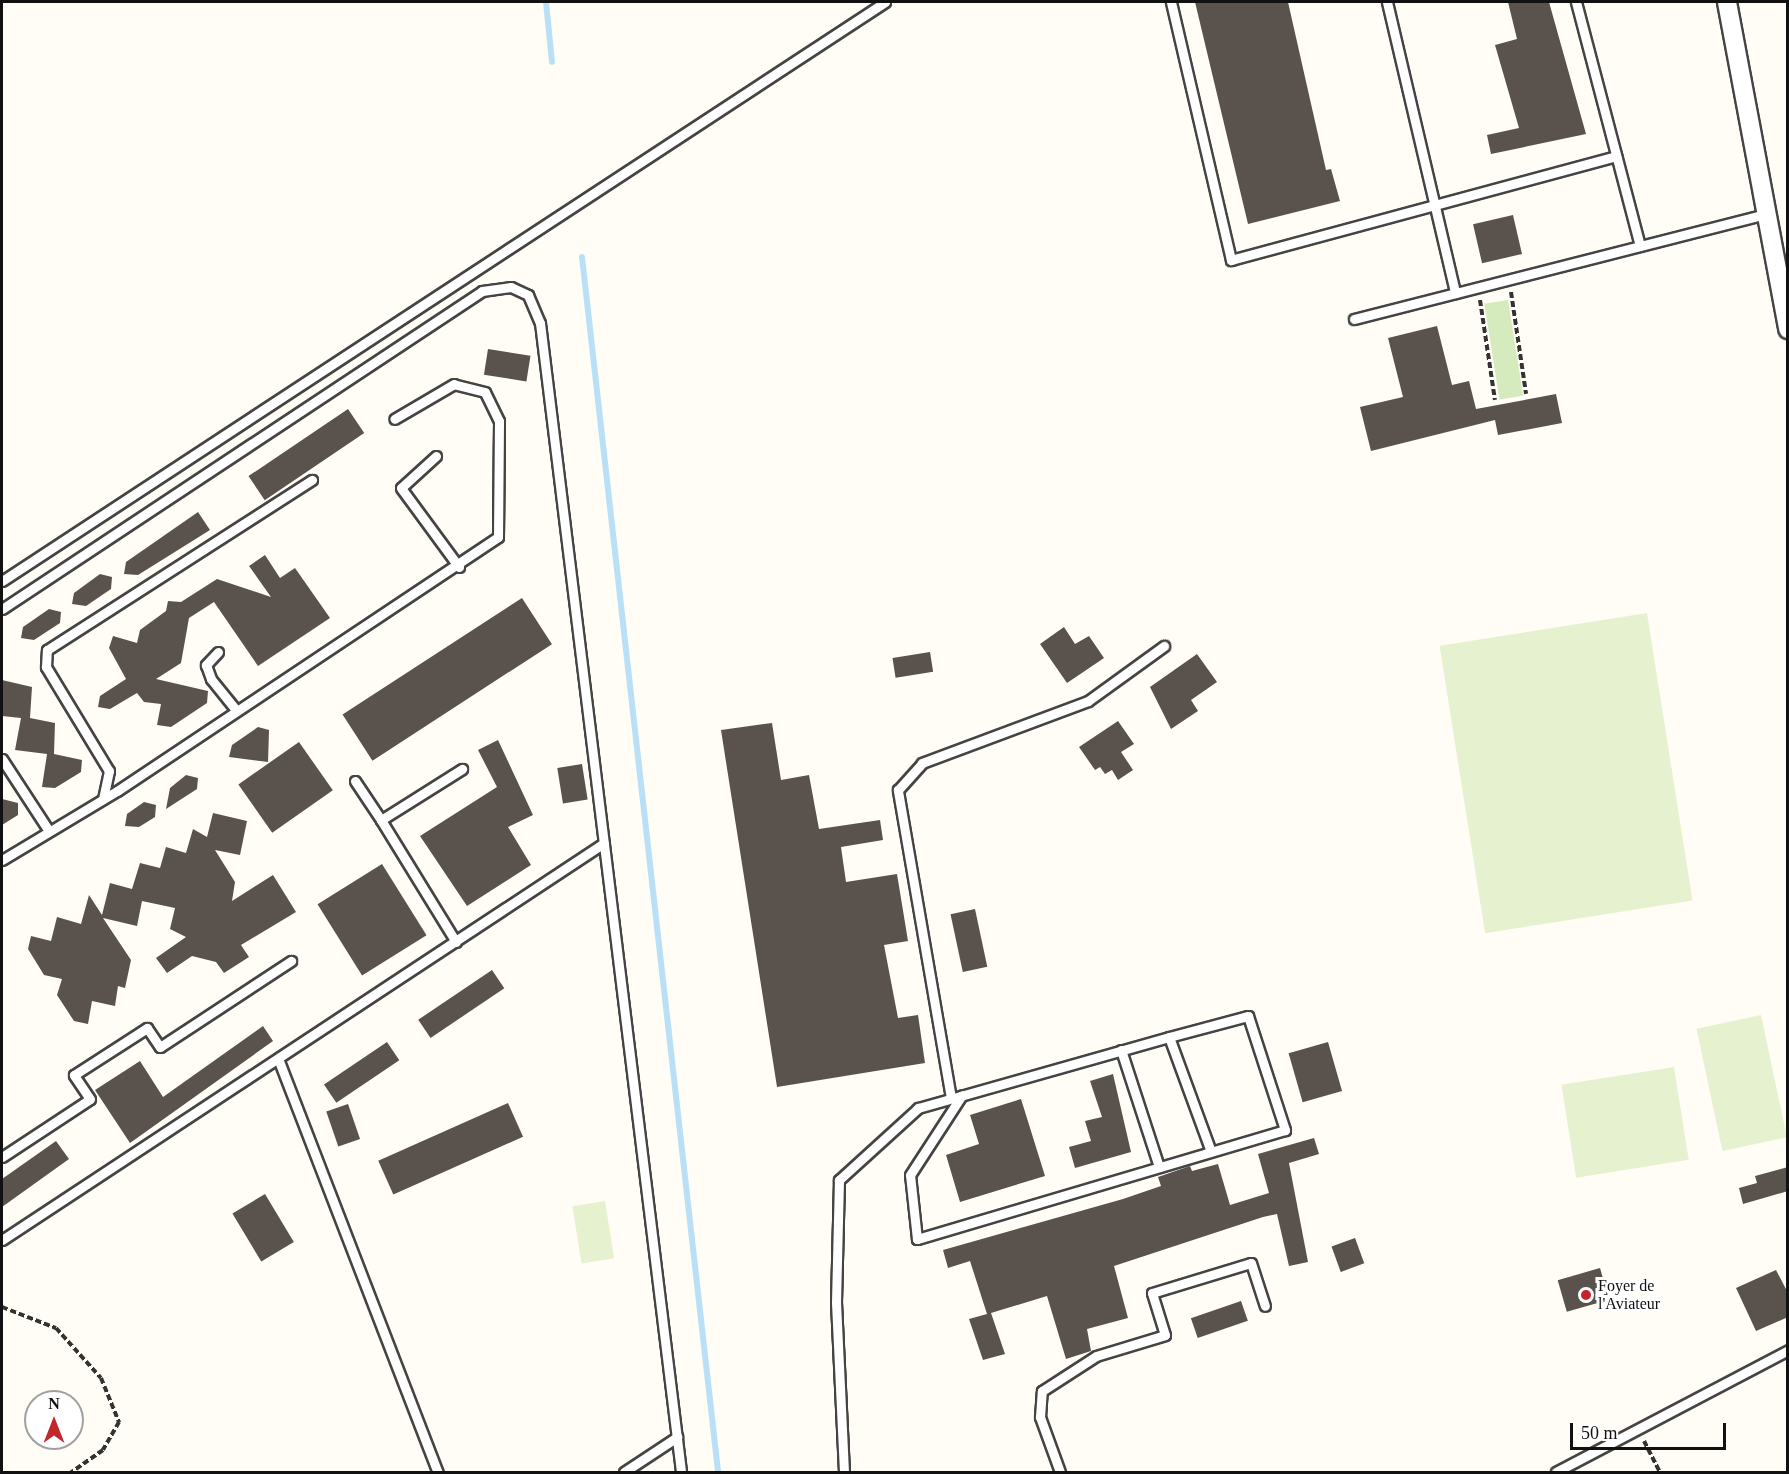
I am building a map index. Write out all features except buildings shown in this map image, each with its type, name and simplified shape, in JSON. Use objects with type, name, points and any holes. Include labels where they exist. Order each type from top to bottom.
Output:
[{"type":"street","points":[[1726,2],[1788,329]]},
{"type":"lane","points":[[2,581],[885,2]]},
{"type":"lane","points":[[1171,2],[1231,260],[1616,156]]},
{"type":"lane","points":[[1387,2],[1455,293]]},
{"type":"lane","points":[[1576,2],[1640,246]]},
{"type":"lane","points":[[1354,319],[1766,214]]},
{"type":"lane","points":[[2,609],[482,291],[512,287],[528,295],[540,323],[681,1473]]},
{"type":"lane","points":[[2,860],[103,799],[236,710],[459,567],[498,537],[499,421],[485,392],[454,384],[394,419]]},
{"type":"lane","points":[[436,456],[401,488],[459,567]]},
{"type":"lane","points":[[103,799],[110,771],[46,667],[47,650],[312,480]]},
{"type":"lane","points":[[951,1098],[898,790],[922,763],[1088,701],[1164,646]]},
{"type":"lane","points":[[218,652],[206,664],[211,679],[236,710]]},
{"type":"lane","points":[[2,759],[49,831]]},
{"type":"lane","points":[[381,820],[462,769]]},
{"type":"lane","points":[[355,781],[456,942]]},
{"type":"lane","points":[[2,1240],[279,1061],[604,843]]},
{"type":"lane","points":[[2,1157],[90,1099],[74,1075],[147,1028],[160,1047],[291,961]]},
{"type":"lane","points":[[844,1473],[836,1302],[839,1180],[918,1108],[951,1098],[1121,1050],[1248,1016],[1285,1130],[917,1239],[910,1175],[962,1095]]},
{"type":"lane","points":[[1169,1037],[1211,1152]]},
{"type":"lane","points":[[1121,1050],[1159,1167]]},
{"type":"lane","points":[[279,1061],[438,1473]]},
{"type":"lane","points":[[1060,1473],[1040,1417],[1042,1391],[1096,1356],[1165,1335],[1152,1293],[1251,1263],[1265,1306]]},
{"type":"lane","points":[[1556,1473],[1788,1350]]},
{"type":"lane","points":[[624,1473],[677,1437]]},
{"type":"path","points":[[1509,279],[1526,394]]},
{"type":"path","points":[[1478,287],[1495,400]]},
{"type":"path","points":[[2,1307],[56,1328],[101,1378],[119,1422],[103,1450],[70,1473]]},
{"type":"path","points":[[1638,1429],[1660,1473]]},
{"type":"green space","points":[[1508,300],[1523,396],[1499,400],[1484,304]]},
{"type":"green space","points":[[1647,613],[1693,900],[1485,933],[1440,646]]},
{"type":"green space","points":[[1761,1015],[1787,1137],[1722,1151],[1696,1029]]},
{"type":"green space","points":[[1674,1067],[1689,1160],[1576,1178],[1561,1085]]},
{"type":"green space","points":[[605,1201],[614,1258],[581,1263],[572,1206]]},
{"type":"waterway","points":[[546,2],[552,62]]},
{"type":"waterway","points":[[582,257],[718,1472]]},
{"type":"place","name":"Foyer de l'Aviateur","points":[[1586,1295]]}]
